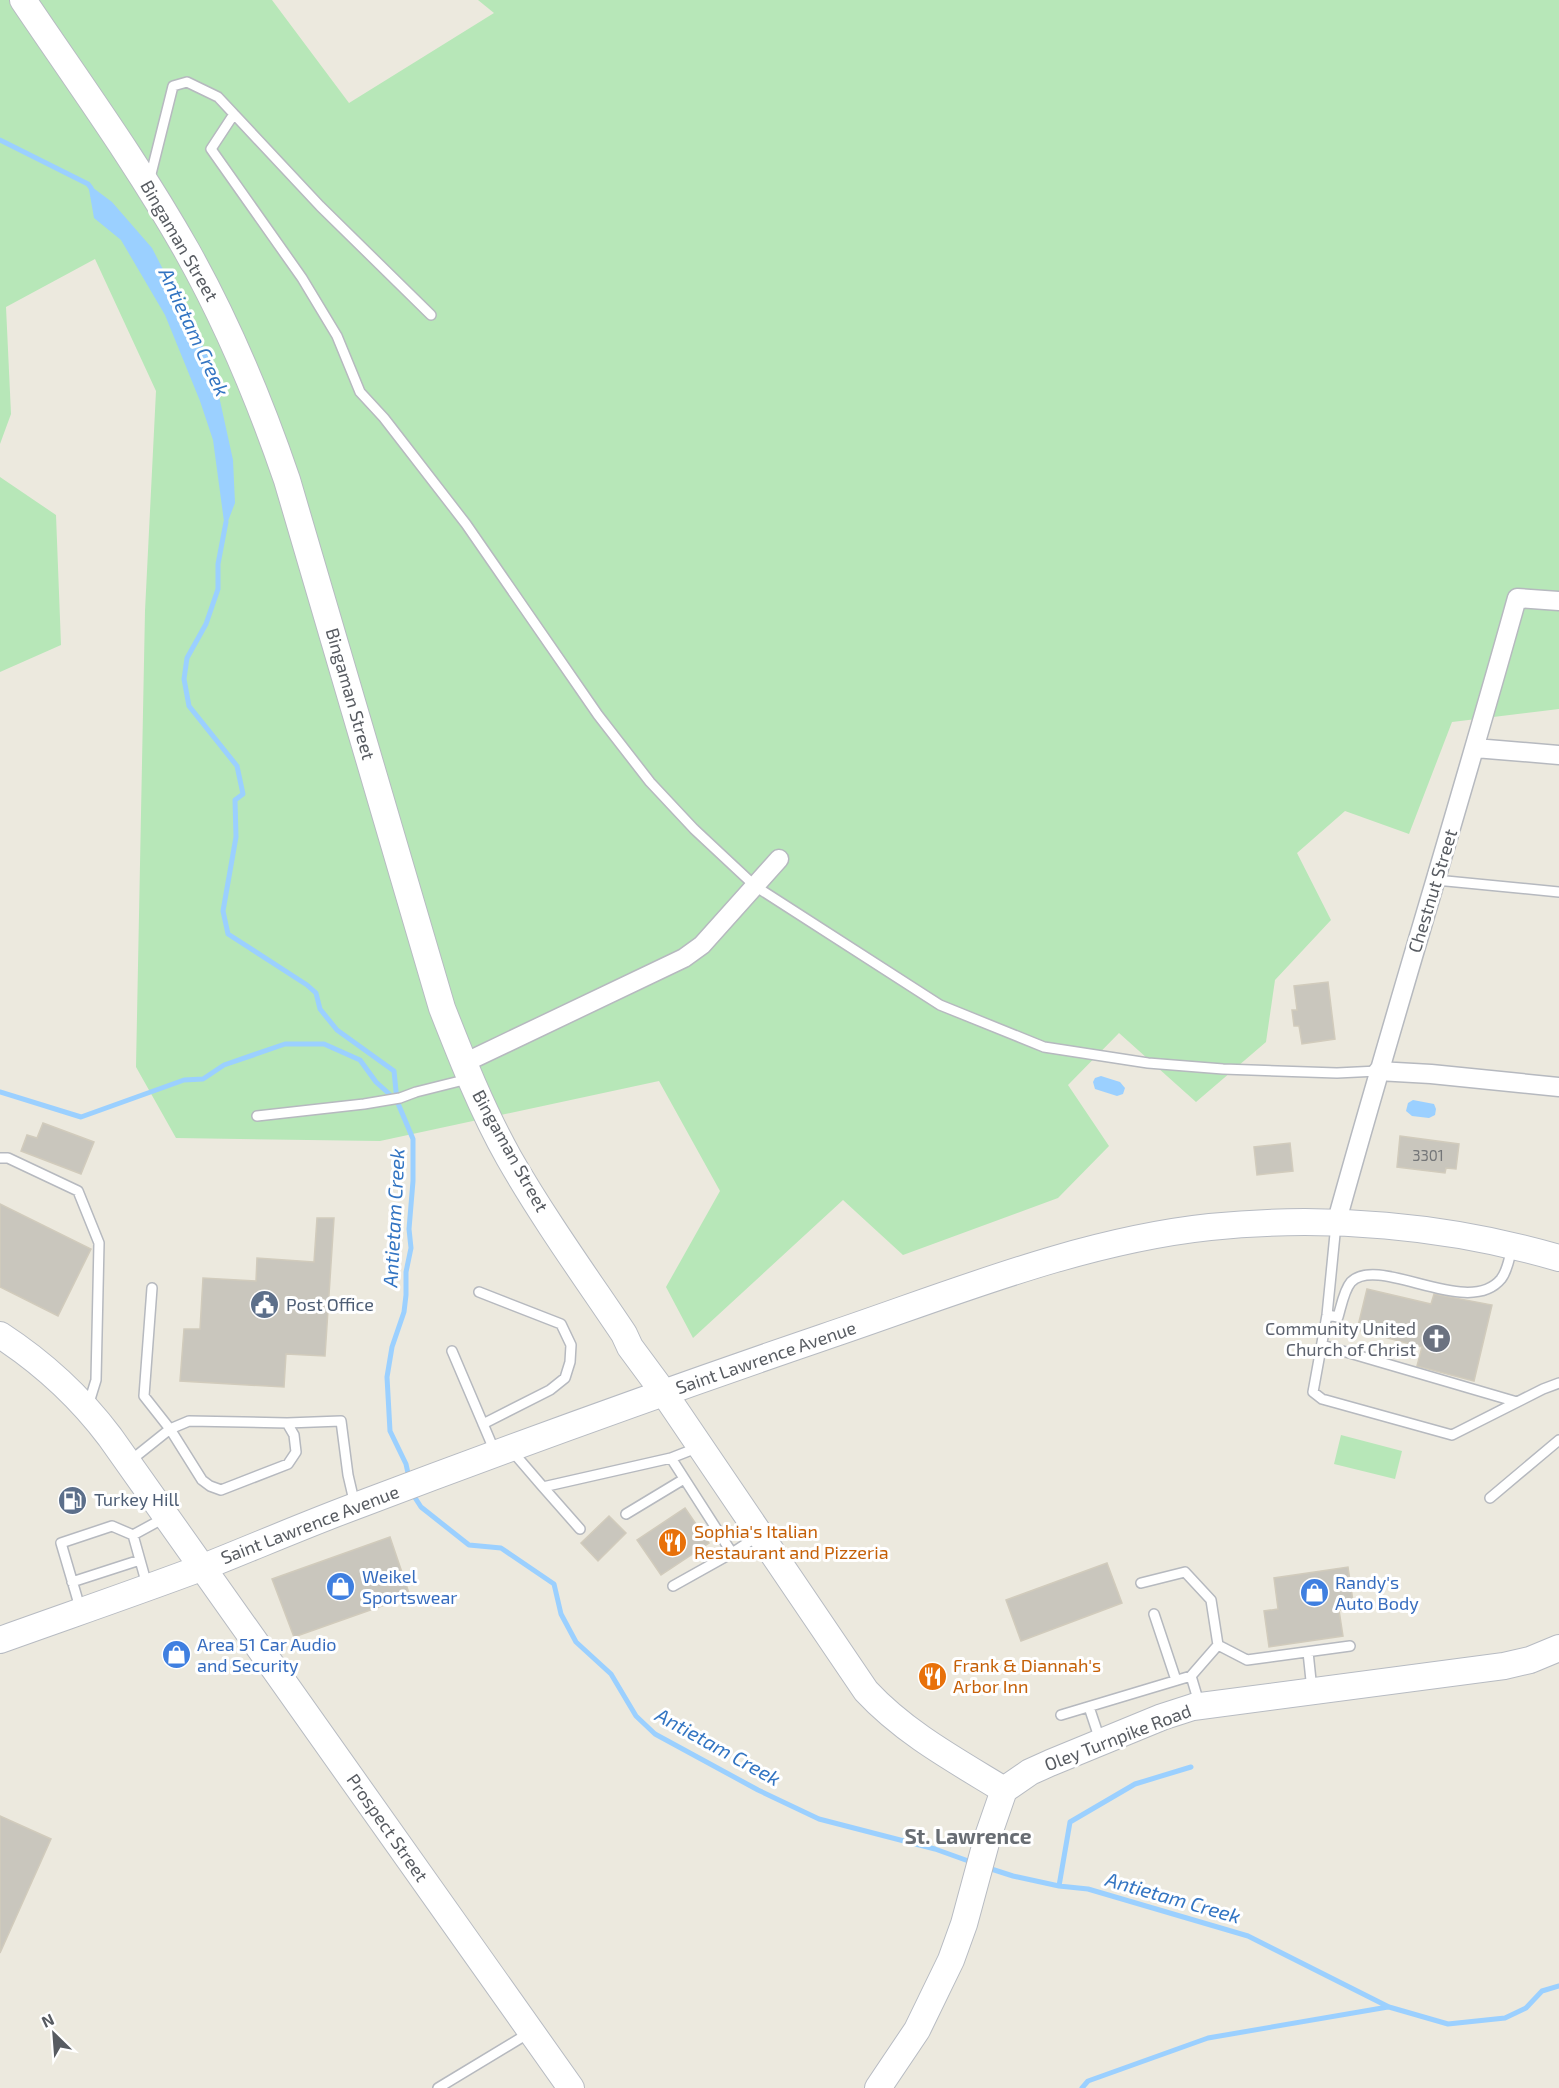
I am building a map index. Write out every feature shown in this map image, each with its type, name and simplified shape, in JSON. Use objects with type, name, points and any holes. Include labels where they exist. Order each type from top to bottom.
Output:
[{"type":"street","name":"Bingaman Street","points":[[23,0],[148,186],[187,252],[224,322],[266,419],[287,480],[442,1008],[467,1071],[510,1158],[539,1207],[624,1334],[630,1347],[664,1393],[856,1678],[896,1721],[1004,1790]]},
{"type":"street","name":"Chestnut Street","points":[[1336,1224],[1378,1071],[1475,748],[1517,598],[1559,601]]},
{"type":"street","points":[[1475,748],[1559,755]]},
{"type":"street","points":[[467,1071],[684,958],[702,945],[779,859]]},
{"type":"street","points":[[1378,1071],[1559,1087]]},
{"type":"street","name":"Saint Lawrence Avenue","points":[[0,1640],[202,1567],[383,1495],[664,1393],[1010,1274],[1091,1249],[1157,1235],[1282,1222],[1392,1226],[1452,1233],[1559,1257]]},
{"type":"street","name":"Prospect Street","points":[[3,1343],[51,1372],[87,1409],[128,1462],[571,2088]]},
{"type":"street","name":"Oley Turnpike Road","points":[[1004,1790],[1030,1772],[1162,1717],[1200,1706],[1504,1666],[1530,1660],[1559,1648]]},
{"type":"street","points":[[878,2088],[917,2030],[951,1960],[1004,1790]]},
{"type":"lane","points":[[148,186],[173,87],[188,82],[218,97],[320,206],[431,315]]},
{"type":"lane","points":[[234,114],[211,149],[302,278],[337,336],[360,392],[384,418],[466,524],[598,715],[650,782],[694,829],[755,886],[940,1005],[1044,1047],[1148,1063],[1223,1069],[1337,1073],[1378,1071]]},
{"type":"lane","points":[[1436,880],[1559,892]]},
{"type":"lane","points":[[257,1116],[400,1098],[467,1071]]},
{"type":"lane","points":[[0,1158],[8,1158],[78,1191],[99,1243],[96,1380],[87,1409]]},
{"type":"lane","points":[[1336,1224],[1327,1315],[1313,1392],[1322,1399],[1452,1435],[1559,1383]]},
{"type":"lane","points":[[1327,1315],[1338,1317],[1349,1284],[1360,1276],[1379,1275],[1449,1291],[1475,1291],[1489,1288],[1500,1281],[1505,1272],[1512,1245]]},
{"type":"lane","points":[[152,1288],[144,1396],[170,1429],[202,1480],[221,1490],[288,1464],[296,1452],[294,1435],[287,1423]]},
{"type":"lane","points":[[480,1292],[561,1324],[572,1345],[565,1378],[550,1390],[483,1424]]},
{"type":"lane","points":[[1322,1345],[1517,1402]]},
{"type":"lane","points":[[452,1352],[483,1424],[503,1452],[543,1487],[580,1529]]},
{"type":"lane","points":[[128,1462],[170,1429],[189,1421],[287,1423],[340,1421],[348,1475],[356,1506]]},
{"type":"lane","points":[[1490,1498],[1559,1440]]},
{"type":"lane","points":[[543,1487],[671,1458],[699,1447]]},
{"type":"lane","points":[[671,1458],[732,1553]]},
{"type":"lane","points":[[626,1514],[684,1479]]},
{"type":"lane","points":[[133,1535],[167,1517]]},
{"type":"lane","points":[[81,1611],[61,1544],[112,1526],[133,1535]]},
{"type":"lane","points":[[133,1535],[148,1587]]},
{"type":"lane","points":[[673,1586],[759,1535]]},
{"type":"lane","points":[[72,1582],[140,1560]]},
{"type":"lane","points":[[1061,1715],[1191,1676],[1218,1645],[1211,1600],[1185,1572],[1141,1583]]},
{"type":"lane","points":[[1155,1614],[1176,1680]]},
{"type":"lane","points":[[1218,1645],[1246,1660],[1350,1646]]},
{"type":"lane","points":[[1308,1652],[1313,1692]]},
{"type":"lane","points":[[1191,1676],[1200,1706]]},
{"type":"lane","points":[[1089,1707],[1101,1743]]},
{"type":"lane","points":[[438,2088],[531,2032]]},
{"type":"green space","points":[[0,0],[272,0],[349,103],[494,13],[478,0],[1559,0],[1559,709],[1452,722],[1409,834],[1345,811],[1297,853],[1331,920],[1275,980],[1266,1042],[1196,1102],[1119,1033],[1068,1085],[1109,1146],[1058,1198],[903,1255],[843,1200],[693,1338],[666,1287],[720,1191],[659,1081],[380,1141],[176,1138],[136,1067],[145,611],[156,391],[95,259],[6,307],[11,414],[0,444]]},
{"type":"green space","points":[[0,477],[56,515],[61,645],[0,672]]},
{"type":"green space","points":[[1341,1435],[1402,1451],[1395,1479],[1334,1464]]},
{"type":"water","points":[[88,184],[112,202],[152,248],[212,364],[233,460],[235,503],[225,529],[213,440],[200,401],[165,315],[121,240],[94,218]]},
{"type":"water","points":[[1101,1076],[1120,1082],[1125,1088],[1123,1094],[1117,1096],[1095,1089],[1093,1082],[1095,1078]]},
{"type":"water","points":[[1413,1100],[1434,1104],[1435,1115],[1429,1118],[1412,1116],[1406,1111],[1408,1103]]},
{"type":"building","points":[[1328,982],[1335,1039],[1302,1044],[1299,1026],[1294,1026],[1292,1010],[1297,1010],[1294,986]]},
{"type":"building","points":[[43,1123],[94,1142],[81,1174],[21,1151],[27,1135],[37,1138]]},
{"type":"building","points":[[1400,1136],[1459,1144],[1456,1169],[1446,1168],[1445,1173],[1397,1167]]},
{"type":"building","points":[[1290,1143],[1293,1171],[1257,1175],[1254,1147]]},
{"type":"building","points":[[0,1204],[91,1249],[58,1316],[0,1287]]},
{"type":"building","name":"Post Office","points":[[317,1218],[334,1218],[325,1356],[286,1354],[284,1387],[180,1381],[184,1329],[200,1329],[203,1278],[256,1281],[257,1258],[314,1262]]},
{"type":"building","name":"Community United Church of Christ","points":[[1367,1289],[1431,1304],[1434,1294],[1492,1305],[1474,1381],[1417,1366],[1422,1347],[1357,1330]]},
{"type":"building","name":"Sophia's Italian Restaurant and Pizzeria","points":[[685,1508],[709,1543],[661,1575],[637,1540]]},
{"type":"building","points":[[609,1516],[626,1533],[598,1561],[581,1543]]},
{"type":"building","name":"Weikel Sportswear","points":[[390,1537],[410,1596],[294,1637],[272,1579]]},
{"type":"building","points":[[1107,1563],[1122,1603],[1021,1641],[1006,1600]]},
{"type":"building","name":"Randy's Auto Body","points":[[1348,1567],[1354,1608],[1339,1610],[1343,1636],[1269,1647],[1264,1611],[1278,1609],[1274,1578]]},
{"type":"building","points":[[0,1816],[51,1839],[0,1953]]},
{"type":"waterway","name":"Antietam Creek","points":[[0,140],[88,184],[91,188]]},
{"type":"waterway","name":"Antietam Creek","points":[[226,522],[218,564],[218,589],[206,624],[187,658],[184,679],[189,706],[237,766],[243,794],[235,800],[236,837],[223,911],[228,934],[307,985],[316,993],[320,1009],[337,1030],[394,1071],[397,1101],[413,1139],[413,1181],[409,1229],[411,1248],[406,1272],[404,1312],[392,1347],[387,1377],[390,1431],[406,1464],[409,1478]]},
{"type":"waterway","points":[[0,1092],[81,1117],[184,1080],[203,1079],[224,1065],[285,1044],[324,1044],[360,1060],[376,1082],[396,1100]]},
{"type":"waterway","name":"Antietam Creek","points":[[412,1493],[421,1507],[469,1545],[501,1548],[554,1584],[561,1614],[576,1642],[611,1674],[636,1716],[655,1734],[758,1790],[819,1819],[935,1849],[974,1863]]},
{"type":"waterway","points":[[1059,1886],[1070,1822],[1135,1784],[1191,1767]]},
{"type":"waterway","name":"Antietam Creek","points":[[985,1867],[1059,1886],[1088,1889],[1248,1936],[1389,2007],[1448,2024],[1505,2018],[1526,2008],[1542,1991],[1559,1986]]},
{"type":"waterway","points":[[1082,2088],[1088,2081],[1208,2038],[1388,2007]]},
{"type":"place","name":"Post Office","points":[[265,1305]]},
{"type":"place","name":"Community United Church of Christ","points":[[1437,1339]]},
{"type":"place","name":"Turkey Hill","points":[[73,1500]]},
{"type":"place","name":"Sophia's Italian Restaurant and Pizzeria","points":[[673,1542]]},
{"type":"place","name":"Weikel Sportswear","points":[[341,1587]]},
{"type":"place","name":"Randy's Auto Body","points":[[1314,1593]]},
{"type":"place","name":"Area 51 Car Audio and Security","points":[[176,1655]]},
{"type":"place","name":"Frank & Diannah's Arbor Inn","points":[[932,1676]]},
{"type":"district","name":"St. Lawrence","points":[[968,1837]]}]
